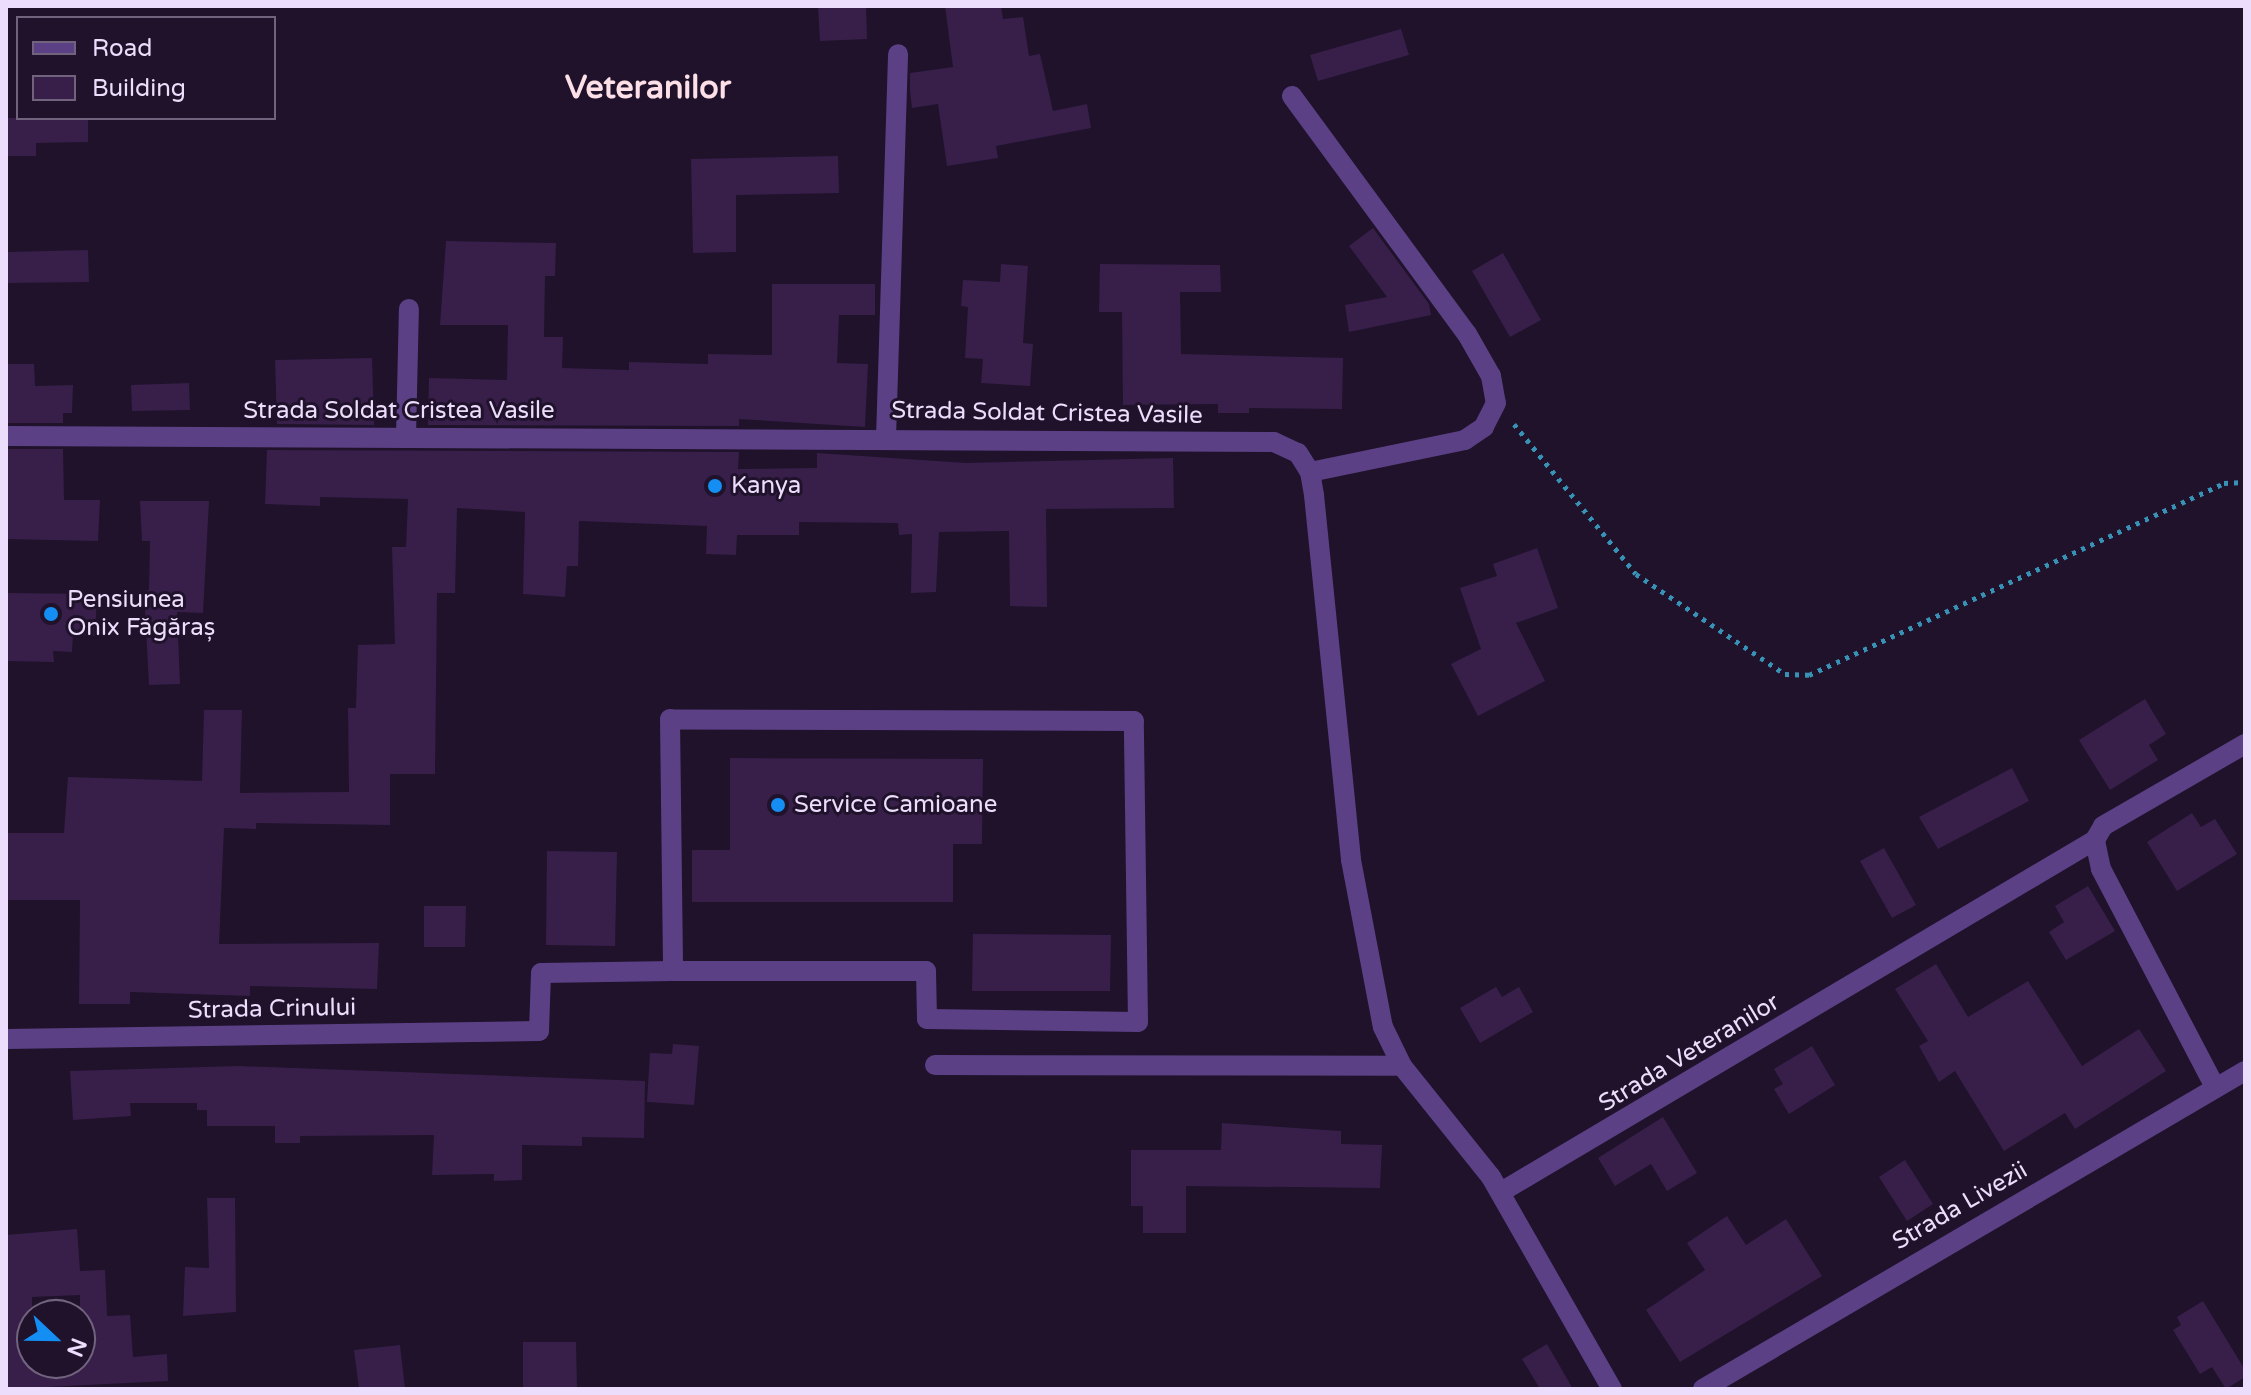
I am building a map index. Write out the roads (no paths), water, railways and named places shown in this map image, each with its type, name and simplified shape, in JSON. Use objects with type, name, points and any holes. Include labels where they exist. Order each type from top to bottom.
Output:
[{"type":"street","points":[[886,438],[898,54]]},
{"type":"street","points":[[1292,96],[1467,334],[1491,376],[1496,403],[1484,427],[1465,440],[1310,472],[1357,903],[1376,1004],[1402,1066],[1501,1192],[1612,1389]]},
{"type":"street","points":[[406,437],[409,309]]},
{"type":"street","name":"Strada Soldat Cristea Vasile","points":[[6,436],[1274,442],[1298,453],[1310,472]]},
{"type":"street","points":[[670,719],[1134,721],[1138,1022],[927,1019],[926,971],[673,971],[670,719]]},
{"type":"street","name":"Strada Veteranilor","points":[[1501,1192],[2095,840],[2103,826],[2245,744]]},
{"type":"street","points":[[2095,840],[2101,869],[2215,1087]]},
{"type":"street","name":"Strada Crinului","points":[[6,1039],[539,1031],[541,973],[673,971]]},
{"type":"street","points":[[935,1065],[1402,1066]]},
{"type":"street","name":"Strada Livezii","points":[[1703,1389],[2215,1087],[2242,1078]]},
{"type":"place","name":"Kanya","points":[[715,486]]},
{"type":"place","name":"Pensiunea Onix Făgăraș","points":[[51,614]]},
{"type":"place","name":"Service Camioane","points":[[778,805]]},
{"type":"district","name":"Veteranilor","points":[[648,88]]}]
